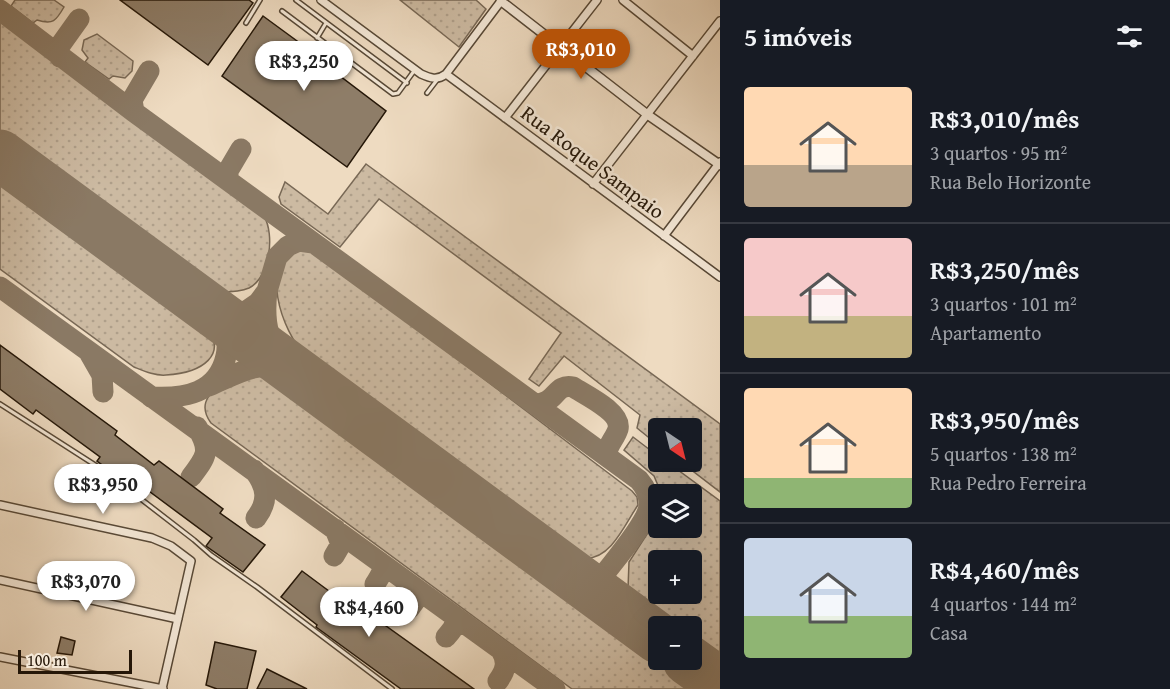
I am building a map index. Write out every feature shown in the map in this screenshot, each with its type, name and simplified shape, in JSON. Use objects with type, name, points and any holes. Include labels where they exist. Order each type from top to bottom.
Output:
[{"type":"street","points":[[321,0],[429,78],[438,78],[446,74],[502,1],[648,115],[720,164],[664,236]]},
{"type":"street","points":[[506,118],[597,0]]},
{"type":"street","points":[[623,0],[693,56]]},
{"type":"street","points":[[593,184],[720,21]]},
{"type":"street","name":"Rua Roque Sampaio","points":[[446,74],[720,277]]},
{"type":"street","points":[[0,505],[152,538],[171,546],[191,561],[162,689],[0,657]]},
{"type":"street","points":[[0,580],[178,619]]},
{"type":"lane","points":[[246,23],[260,0]]},
{"type":"lane","points":[[296,0],[407,82]]},
{"type":"lane","points":[[282,11],[393,94],[398,93],[415,69]]},
{"type":"lane","points":[[317,38],[326,23]]},
{"type":"lane","points":[[427,93],[438,78]]},
{"type":"lane","points":[[0,404],[106,472],[211,555],[392,689]]},
{"type":"shaded area","points":[[15,0],[54,0],[64,7],[54,21],[37,20],[33,23],[11,6]]},
{"type":"shaded area","points":[[400,0],[476,0],[486,9],[459,47]]},
{"type":"shaded area","points":[[0,20],[264,216],[270,244],[266,265],[256,283],[242,290],[221,292],[0,131]]},
{"type":"shaded area","points":[[97,34],[133,61],[132,71],[125,78],[113,76],[109,79],[85,62],[88,58],[82,50],[84,40]]},
{"type":"shaded area","points":[[366,164],[720,424],[720,492],[694,472],[702,472],[702,418],[648,418],[648,437],[637,428],[640,415],[564,356],[539,386],[529,379],[561,333],[379,199],[340,247],[281,204],[279,197],[285,182],[328,214]]},
{"type":"shaded area","points":[[0,172],[203,321],[211,333],[214,344],[213,353],[208,360],[190,371],[179,374],[154,374],[134,367],[0,269]]},
{"type":"shaded area","points":[[302,246],[311,248],[632,491],[637,497],[638,505],[610,547],[595,557],[586,558],[306,356],[297,345],[282,315],[277,280],[280,265],[288,254]]},
{"type":"shaded area","points":[[261,371],[284,381],[648,648],[648,670],[679,670],[705,689],[572,689],[211,423],[206,412],[206,402],[210,394],[218,387],[240,376]]},
{"type":"shaded area","points":[[633,437],[648,448],[648,471],[624,450]]},
{"type":"shaded area","points":[[649,472],[681,472],[697,484],[657,484]]},
{"type":"shaded area","points":[[702,488],[720,501],[720,658],[702,644],[702,616],[664,616],[648,604],[702,604],[702,550],[648,550],[648,604],[628,589],[629,562],[648,533],[648,538],[702,538]]},
{"type":"building","points":[[120,0],[249,0],[253,3],[208,65]]},
{"type":"building","points":[[263,16],[386,111],[347,167],[222,76]]},
{"type":"building","points":[[0,345],[117,431],[115,435],[154,465],[159,461],[223,509],[220,513],[265,545],[243,572],[206,546],[212,538],[134,480],[130,486],[97,461],[100,457],[36,410],[33,414],[0,389]]},
{"type":"building","points":[[302,571],[337,597],[340,593],[474,689],[401,689],[316,627],[317,625],[281,597]]},
{"type":"building","points":[[61,637],[75,641],[72,655],[57,653]]},
{"type":"building","points":[[215,642],[256,651],[247,689],[217,689],[206,685]]},
{"type":"building","points":[[267,669],[307,689],[257,689]]},
{"type":"taxiway","points":[[0,10],[134,112],[639,480],[647,492],[649,506],[636,532],[602,577],[601,584],[606,599]]},
{"type":"taxiway","points":[[60,57],[59,47],[79,19]]},
{"type":"taxiway","points":[[134,112],[132,100],[149,71]]},
{"type":"taxiway","points":[[228,180],[228,171],[241,149]]},
{"type":"taxiway","points":[[151,397],[176,397],[198,391],[208,386],[222,368],[227,349],[224,331],[214,315],[194,297],[220,314],[232,315],[245,312],[258,303],[267,291],[277,257],[288,246],[299,241],[313,243]]},
{"type":"taxiway","points":[[0,287],[555,689]]},
{"type":"taxiway","points":[[209,386],[240,372],[259,367],[269,366],[293,370],[278,352],[269,334],[266,314],[267,291]]},
{"type":"taxiway","points":[[90,354],[102,375],[103,392]]},
{"type":"taxiway","points":[[535,404],[548,401],[562,388],[573,387],[609,410],[618,423],[618,429],[606,456]]},
{"type":"taxiway","points":[[191,477],[201,464],[205,453],[204,442],[197,427]]},
{"type":"taxiway","points":[[254,470],[262,482],[265,494],[263,506],[256,518]]},
{"type":"taxiway","points":[[334,556],[341,544],[335,529]]},
{"type":"taxiway","points":[[375,584],[382,571],[380,562]]},
{"type":"taxiway","points":[[581,581],[594,582],[602,577]]},
{"type":"taxiway","points":[[409,609],[417,598],[417,589]]},
{"type":"taxiway","points":[[446,637],[454,627],[453,615]]},
{"type":"taxiway","points":[[498,681],[505,666],[505,658],[501,650]]},
{"type":"runway","points":[[0,155],[648,631]]},
{"type":"runway","points":[[702,670],[720,683]]}]
